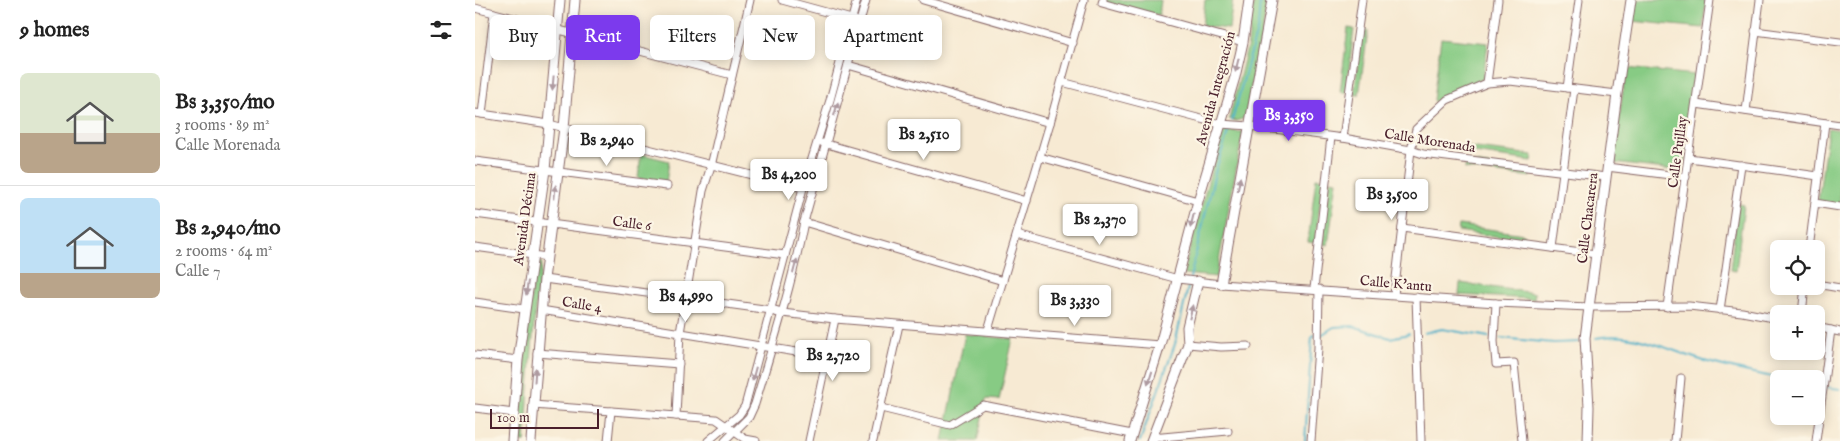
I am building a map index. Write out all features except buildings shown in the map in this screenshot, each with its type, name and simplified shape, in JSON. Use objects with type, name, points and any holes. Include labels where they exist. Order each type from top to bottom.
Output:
[{"type":"main road","name":"Avenida Décima","points":[[512,441],[524,309],[545,170],[560,0]]},
{"type":"main road","name":"Avenida Décima","points":[[574,15],[575,0]]},
{"type":"main road","name":"Avenida Integración","points":[[1151,439],[1189,344],[1187,327],[1189,280],[1197,201],[1243,42],[1249,0]]},
{"type":"main road","points":[[1221,284],[1272,0]]},
{"type":"main road","name":"Calle Chacarera","points":[[1589,441],[1585,338],[1631,0]]},
{"type":"main road","name":"Avenida Décima","points":[[531,441],[544,279],[564,128],[570,60]]},
{"type":"main road","name":"Avenida Integración","points":[[1131,438],[1160,346],[1189,280]]},
{"type":"main road","points":[[771,310],[782,313]]},
{"type":"street","points":[[676,416],[680,333],[703,191],[711,166],[750,0]]},
{"type":"street","points":[[782,0],[837,15]]},
{"type":"street","points":[[853,15],[857,0]]},
{"type":"street","points":[[862,15],[866,0]]},
{"type":"street","points":[[923,0],[1073,42]]},
{"type":"street","points":[[988,330],[1062,82],[1084,0]]},
{"type":"street","points":[[1103,0],[1102,3],[1243,42]]},
{"type":"street","points":[[1343,138],[1362,0]]},
{"type":"street","points":[[1487,83],[1498,0]]},
{"type":"street","points":[[1553,248],[1563,171],[1579,0]]},
{"type":"street","name":"Calle Pujllay","points":[[1667,307],[1710,0]]},
{"type":"street","points":[[1746,111],[1759,0]]},
{"type":"street","points":[[475,8],[566,31]]},
{"type":"street","points":[[494,13],[479,114],[549,124],[803,188]]},
{"type":"street","points":[[1755,31],[1840,42]]},
{"type":"street","points":[[640,51],[732,75]]},
{"type":"street","points":[[708,441],[739,415],[745,406],[803,188],[841,60]]},
{"type":"street","points":[[725,441],[749,417],[755,404],[797,260],[804,222],[849,60]]},
{"type":"street","points":[[848,65],[1050,123]]},
{"type":"street","points":[[1394,295],[1411,150],[1416,129],[1447,100],[1487,83],[1510,81],[1617,94]]},
{"type":"street","name":"Calle Morenada","points":[[1062,82],[1220,124],[1343,138],[1411,150],[1423,154],[1606,177]]},
{"type":"street","points":[[1696,104],[1840,125]]},
{"type":"street","points":[[1810,240],[1825,123]]},
{"type":"street","points":[[1311,441],[1319,348],[1317,289],[1331,137]]},
{"type":"street","points":[[817,141],[1027,201]]},
{"type":"street","points":[[1040,157],[1197,201]]},
{"type":"street","points":[[1689,158],[1818,176]]},
{"type":"street","points":[[475,162],[667,186]]},
{"type":"street","points":[[1720,310],[1741,165]]},
{"type":"street","points":[[1607,167],[1686,176]]},
{"type":"street","points":[[1815,204],[1840,207]]},
{"type":"street","name":"Calle 6","points":[[475,214],[785,255]]},
{"type":"street","points":[[804,222],[1003,280]]},
{"type":"street","points":[[1402,228],[1596,254]]},
{"type":"street","name":"Calle K'antu","points":[[1017,234],[1189,280],[1221,284],[1317,289],[1496,303],[1589,307],[1689,306],[1770,318]]},
{"type":"street","points":[[475,247],[547,257]]},
{"type":"street","points":[[544,279],[771,310]]},
{"type":"street","points":[[1825,286],[1840,288]]},
{"type":"street","points":[[1416,297],[1421,441]]},
{"type":"street","points":[[475,302],[524,309]]},
{"type":"street","points":[[1496,303],[1494,341],[1496,364],[1514,364],[1522,441]]},
{"type":"street","name":"Calle 4","points":[[541,310],[827,357]]},
{"type":"street","points":[[782,313],[1160,346]]},
{"type":"street","points":[[809,441],[835,319]]},
{"type":"street","points":[[873,441],[899,324]]},
{"type":"street","points":[[1825,329],[1840,332]]},
{"type":"street","points":[[1816,441],[1831,330]]},
{"type":"street","points":[[1189,344],[1221,347],[1247,346]]},
{"type":"street","points":[[537,353],[679,364]]},
{"type":"street","points":[[475,355],[518,360]]},
{"type":"street","points":[[1675,441],[1681,378]]},
{"type":"street","points":[[533,405],[716,419],[745,438],[756,441]]},
{"type":"street","points":[[881,408],[950,425],[983,405],[1131,438]]},
{"type":"street","points":[[475,408],[514,413]]},
{"type":"street","points":[[608,441],[611,411]]},
{"type":"street","points":[[1151,439],[1228,431]]},
{"type":"green space","points":[[1106,0],[1161,0],[1159,15],[1104,4]]},
{"type":"green space","points":[[1205,0],[1233,0],[1229,29],[1202,26]]},
{"type":"green space","points":[[1254,0],[1267,0],[1263,29],[1245,118],[1236,121],[1229,119],[1248,44]]},
{"type":"green space","points":[[1635,0],[1706,0],[1703,28],[1632,21]]},
{"type":"green space","points":[[1348,28],[1354,29],[1346,93],[1340,92]]},
{"type":"green space","points":[[1362,30],[1368,31],[1359,95],[1354,95]]},
{"type":"green space","points":[[1441,38],[1488,43],[1483,79],[1443,97],[1436,104],[1433,100]]},
{"type":"green space","points":[[1626,68],[1696,75],[1683,171],[1613,163]]},
{"type":"green space","points":[[1828,128],[1840,130],[1840,205],[1818,202]]},
{"type":"green space","points":[[1222,130],[1243,132],[1216,277],[1183,274]]},
{"type":"green space","points":[[1468,147],[1533,155],[1532,161],[1467,152]]},
{"type":"green space","points":[[641,154],[669,161],[666,183],[638,178]]},
{"type":"green space","points":[[1466,162],[1532,171],[1531,177],[1465,169]]},
{"type":"green space","points":[[1316,178],[1323,179],[1315,243],[1308,242]]},
{"type":"green space","points":[[1330,180],[1337,181],[1328,245],[1323,244]]},
{"type":"green space","points":[[1738,204],[1744,205],[1736,271],[1730,270]]},
{"type":"green space","points":[[1459,225],[1524,234],[1523,240],[1458,231]]},
{"type":"green space","points":[[535,262],[542,263],[535,310],[525,441],[518,441],[529,310]]},
{"type":"green space","points":[[1460,283],[1535,293],[1534,299],[1459,295]]},
{"type":"green space","points":[[965,334],[1013,339],[999,400],[986,399],[977,441],[943,441]]},
{"type":"waterway","points":[[1232,121],[1258,27],[1260,0]]},
{"type":"waterway","points":[[1190,278],[1216,169],[1230,126]]},
{"type":"waterway","points":[[1140,441],[1175,344],[1189,283]]},
{"type":"waterway","points":[[1321,335],[1334,327],[1353,326],[1390,338],[1409,334]]},
{"type":"waterway","points":[[1424,333],[1442,329],[1489,337]]},
{"type":"waterway","points":[[1305,441],[1312,336],[1316,335]]},
{"type":"waterway","points":[[1596,338],[1610,336],[1637,339],[1704,361],[1770,376]]},
{"type":"waterway","points":[[1500,338],[1554,343],[1579,342]]},
{"type":"waterway","points":[[1825,387],[1840,389]]}]
